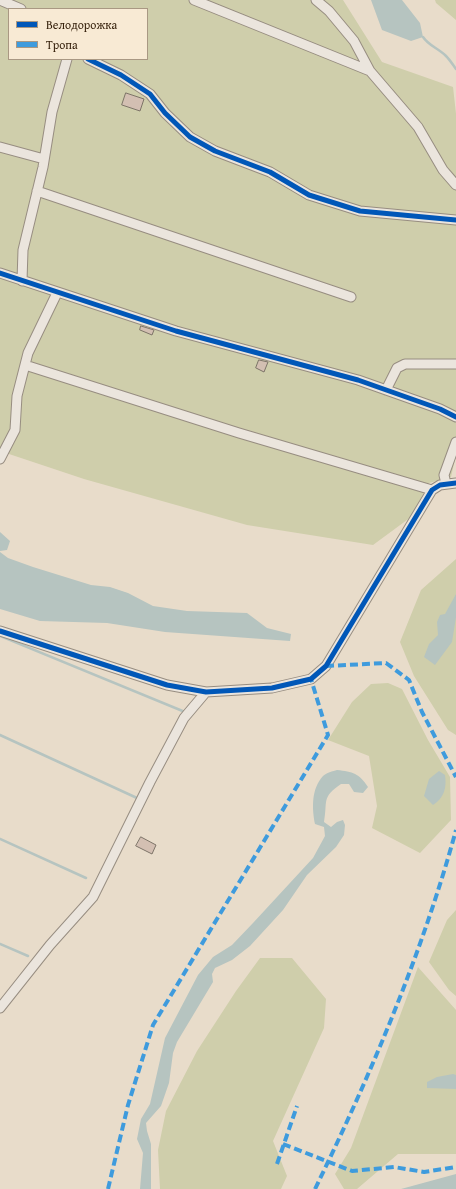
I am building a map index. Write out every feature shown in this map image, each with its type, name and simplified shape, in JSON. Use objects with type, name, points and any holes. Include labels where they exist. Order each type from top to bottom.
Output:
[{"type":"street","points":[[0,0],[19,8]]},
{"type":"street","points":[[194,0],[370,71]]},
{"type":"street","points":[[316,0],[329,10],[354,41],[370,71],[418,127],[443,170],[456,185]]},
{"type":"street","points":[[22,282],[23,250],[44,159],[52,112],[67,60]]},
{"type":"street","points":[[90,60],[121,75],[150,94],[165,113],[190,137],[215,151],[270,172],[309,195],[360,211],[456,220]]},
{"type":"street","points":[[0,147],[44,159]]},
{"type":"street","points":[[37,191],[350,297]]},
{"type":"street","points":[[0,274],[176,331],[358,380],[440,409],[456,417]]},
{"type":"street","points":[[0,459],[15,430],[17,396],[28,353],[57,293]]},
{"type":"street","points":[[386,390],[398,368],[405,364],[456,364]]},
{"type":"street","points":[[25,365],[247,435],[432,490]]},
{"type":"street","points":[[446,484],[444,475],[456,442]]},
{"type":"street","points":[[0,631],[167,685],[206,692],[272,688],[310,679],[326,666],[432,490],[446,484],[456,483]]},
{"type":"street","points":[[0,1008],[4,994],[94,897],[184,718],[206,692]]},
{"type":"green space","points":[[0,0],[343,0],[382,62],[453,87],[456,114],[456,455],[451,477],[429,483],[411,517],[373,545],[247,525],[84,479],[0,451]]},
{"type":"green space","points":[[435,0],[456,0],[456,20],[436,3]]},
{"type":"green space","points":[[456,559],[456,735],[448,730],[414,676],[400,642],[421,590]]},
{"type":"green space","points":[[388,683],[402,689],[428,740],[450,777],[451,820],[420,853],[372,828],[377,806],[369,756],[328,740],[352,702],[371,684]]},
{"type":"green space","points":[[456,910],[456,996],[449,990],[429,962],[447,920]]},
{"type":"green space","points":[[260,958],[292,958],[326,999],[324,1028],[273,1141],[287,1176],[281,1189],[160,1189],[158,1150],[166,1111],[197,1051],[236,991]]},
{"type":"green space","points":[[418,967],[456,1010],[456,1154],[398,1154],[357,1189],[344,1189],[335,1174],[351,1148]]},
{"type":"shaded area","points":[[371,0],[402,0],[420,23],[423,37],[411,41],[382,30]]},
{"type":"shaded area","points":[[0,532],[10,541],[7,550],[0,551]]},
{"type":"shaded area","points":[[0,552],[8,558],[33,567],[91,585],[110,587],[128,593],[153,606],[187,611],[247,613],[267,628],[291,634],[290,641],[165,632],[107,623],[40,621],[0,609]]},
{"type":"shaded area","points":[[456,594],[456,617],[452,642],[435,665],[424,657],[429,644],[438,635],[437,622],[440,615],[445,614]]},
{"type":"shaded area","points":[[337,770],[355,774],[362,779],[368,787],[363,793],[354,792],[349,784],[341,784],[330,793],[326,800],[324,822],[331,827],[337,822],[343,820],[345,825],[344,835],[336,847],[307,875],[283,910],[250,946],[232,960],[215,968],[212,974],[213,982],[177,1042],[173,1053],[169,1083],[161,1106],[146,1123],[151,1144],[151,1189],[140,1189],[143,1153],[137,1139],[141,1119],[150,1104],[165,1038],[198,975],[213,957],[232,945],[313,858],[325,836],[324,827],[315,824],[313,812],[314,793],[323,776]]},
{"type":"shaded area","points":[[439,771],[445,775],[446,784],[442,796],[433,805],[424,796],[429,779]]},
{"type":"shaded area","points":[[453,1074],[456,1075],[456,1089],[427,1088],[427,1082],[437,1077]]},
{"type":"shaded area","points":[[456,1174],[456,1189],[401,1189]]},
{"type":"building","points":[[126,93],[144,99],[140,111],[122,105]]},
{"type":"building","points":[[141,326],[154,330],[152,335],[140,330]]},
{"type":"building","points":[[259,360],[268,362],[264,372],[256,368]]},
{"type":"building","points":[[141,837],[156,845],[152,854],[136,846]]},
{"type":"waterway","points":[[423,37],[428,43],[446,56],[456,69]]},
{"type":"waterway","points":[[0,636],[185,712]]},
{"type":"waterway","points":[[0,735],[137,798]]},
{"type":"waterway","points":[[0,839],[86,878]]},
{"type":"waterway","points":[[0,944],[28,956]]},
{"type":"marked path","points":[[326,666],[386,663],[409,680],[422,712],[456,777]]},
{"type":"marked path","points":[[108,1189],[128,1105],[153,1025],[328,735],[311,679]]},
{"type":"marked path","points":[[315,1189],[356,1102],[394,1013],[428,922],[456,830]]},
{"type":"marked path","points":[[277,1164],[297,1106]]},
{"type":"marked path","points":[[283,1144],[352,1171],[394,1167],[424,1172],[456,1167]]},
{"type":"cycle path","points":[[90,60],[121,75],[150,94],[165,113],[190,137],[215,151],[270,172],[309,195],[360,211],[456,220]]},
{"type":"cycle path","points":[[0,273],[176,331],[358,380],[440,409],[456,417]]},
{"type":"cycle path","points":[[0,631],[167,685],[206,692],[272,688],[311,679],[326,666],[432,490],[440,485],[456,483]]}]
